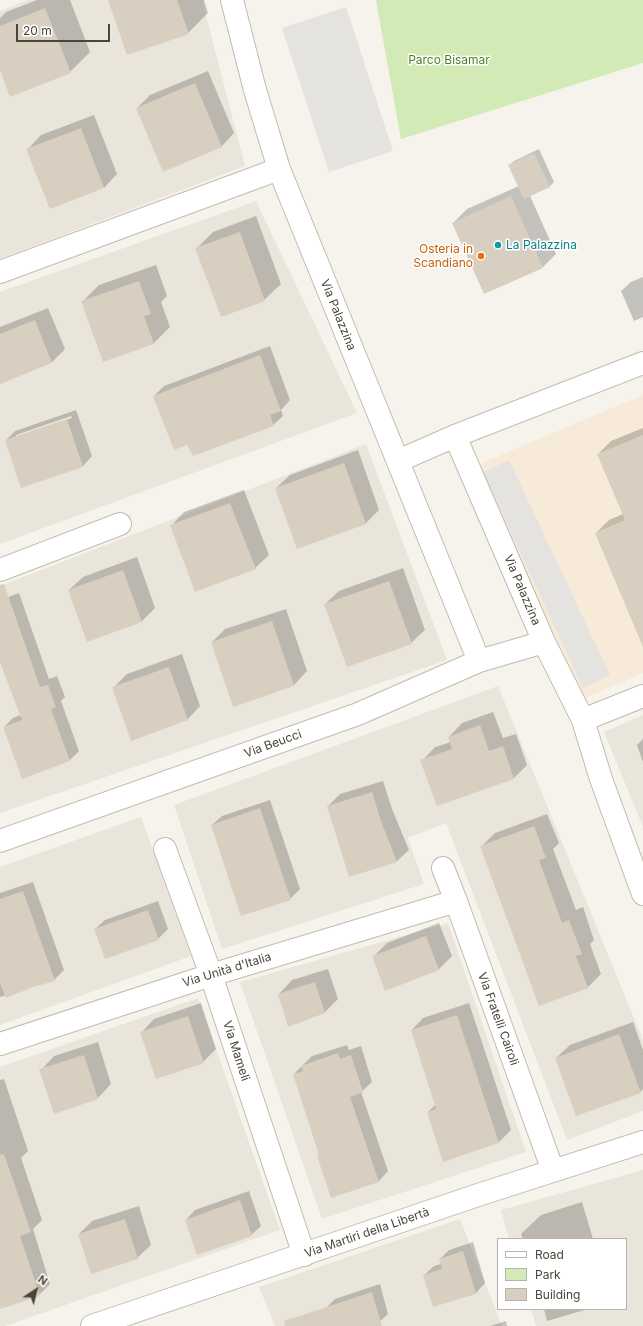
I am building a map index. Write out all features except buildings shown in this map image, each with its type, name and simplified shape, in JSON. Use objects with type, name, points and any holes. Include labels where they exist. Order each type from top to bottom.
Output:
[{"type":"street","name":"Via Palazzina","points":[[232,0],[255,90],[279,169],[479,661]]},
{"type":"street","points":[[0,272],[279,169]]},
{"type":"street","points":[[398,461],[455,436],[643,363]]},
{"type":"street","name":"Via Palazzina","points":[[455,436],[544,642],[583,720],[601,779],[643,894]]},
{"type":"street","points":[[0,570],[120,524]]},
{"type":"street","name":"Via Beucci","points":[[0,841],[358,714],[479,661],[544,642]]},
{"type":"street","points":[[583,720],[643,696]]},
{"type":"street","name":"Via Mameli","points":[[165,849],[211,974],[304,1254]]},
{"type":"street","name":"Via Fratelli Cairoli","points":[[443,868],[553,1171]]},
{"type":"street","name":"Via Unità d'Italia","points":[[0,1044],[211,974],[456,901]]},
{"type":"street","name":"Via Martiri della Libertà","points":[[92,1326],[478,1195],[643,1142]]},
{"type":"shaded area","points":[[28,0],[202,0],[245,166],[0,259],[0,11]]},
{"type":"shaded area","points":[[346,7],[393,151],[329,172],[282,28]]},
{"type":"shaded area","points":[[256,201],[357,413],[0,544],[0,292]]},
{"type":"shaded area","points":[[643,395],[643,673],[577,702],[472,467]]},
{"type":"shaded area","points":[[366,444],[447,660],[0,813],[0,586]]},
{"type":"shaded area","points":[[509,460],[610,675],[583,688],[483,472]]},
{"type":"shaded area","points":[[498,686],[643,1040],[643,1111],[567,1140],[446,823],[408,838],[424,884],[222,949],[174,805]]},
{"type":"shaded area","points":[[643,715],[643,827],[604,732]]},
{"type":"shaded area","points":[[141,817],[191,956],[0,1025],[0,867]]},
{"type":"shaded area","points":[[448,923],[526,1152],[322,1219],[240,982]]},
{"type":"shaded area","points":[[198,998],[280,1230],[5,1326],[0,1326],[0,1067]]},
{"type":"shaded area","points":[[643,1170],[643,1326],[536,1326],[531,1310],[627,1310],[627,1238],[509,1238],[501,1210]]},
{"type":"shaded area","points":[[460,1219],[502,1326],[275,1326],[259,1287]]},
{"type":"green space","name":"Parco Bisamar","points":[[376,0],[643,0],[643,63],[401,139]]},
{"type":"place","name":"La Palazzina","points":[[498,245]]},
{"type":"place","name":"Osteria in Scandiano","points":[[481,256]]}]
